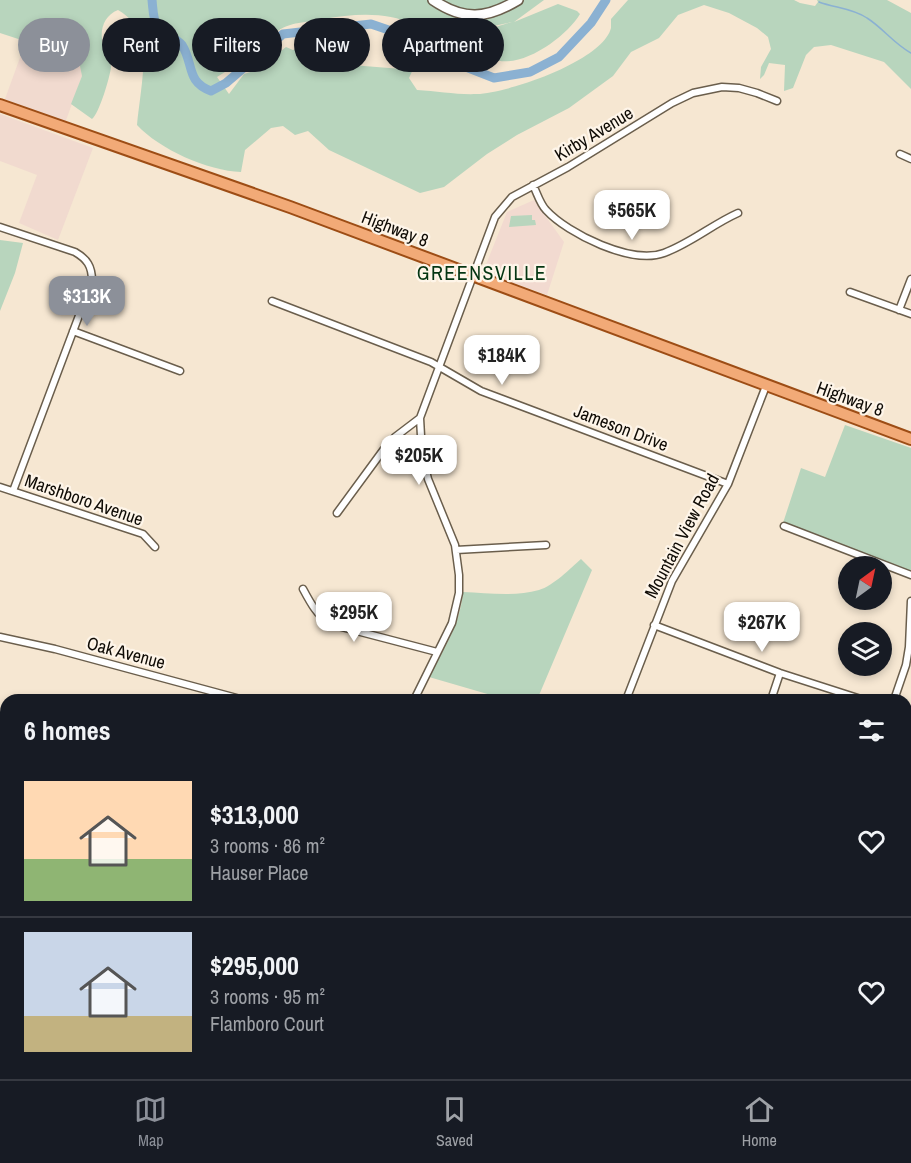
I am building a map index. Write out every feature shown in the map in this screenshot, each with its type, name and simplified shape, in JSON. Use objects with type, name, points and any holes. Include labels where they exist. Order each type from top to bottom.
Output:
[{"type":"main road","name":"Highway 8","points":[[0,105],[290,207],[911,439]]},
{"type":"street","points":[[433,0],[451,10],[475,16],[500,10],[518,0]]},
{"type":"street","name":"Kirby Avenue","points":[[420,418],[495,218],[512,197],[568,167],[672,103],[693,93],[722,87],[739,88],[777,101]]},
{"type":"street","points":[[900,154],[911,159]]},
{"type":"street","points":[[533,185],[544,208],[558,220],[603,245],[638,256],[662,254],[738,213]]},
{"type":"street","points":[[0,227],[75,252],[90,265],[92,281],[13,491]]},
{"type":"street","points":[[899,310],[911,279]]},
{"type":"street","points":[[850,292],[911,314]]},
{"type":"street","name":"Jameson Drive","points":[[272,301],[431,362],[481,391],[728,484]]},
{"type":"street","points":[[73,331],[180,371]]},
{"type":"street","name":"Mountain View Road","points":[[628,694],[672,581],[728,484],[766,386]]},
{"type":"street","points":[[337,513],[384,449],[395,437],[420,418]]},
{"type":"street","points":[[417,694],[457,609],[459,574],[456,550],[449,525],[428,478],[422,454],[420,418]]},
{"type":"street","name":"Marshboro Avenue","points":[[0,487],[143,534],[155,547]]},
{"type":"street","points":[[784,526],[911,575]]},
{"type":"street","points":[[456,550],[546,545]]},
{"type":"street","points":[[303,590],[313,608],[330,624],[436,652]]},
{"type":"street","points":[[896,694],[906,665],[909,647],[911,601]]},
{"type":"street","points":[[654,625],[780,673],[845,694]]},
{"type":"street","name":"Oak Avenue","points":[[0,637],[55,649],[222,694]]},
{"type":"street","points":[[773,694],[780,673]]},
{"type":"shaded area","points":[[18,63],[18,72],[82,72],[65,123],[5,99]]},
{"type":"shaded area","points":[[0,114],[93,148],[58,240],[19,223],[37,175],[0,161]]},
{"type":"shaded area","points":[[534,200],[564,242],[547,295],[483,272],[507,212]]},
{"type":"green space","points":[[0,0],[544,0],[514,22],[558,4],[580,14],[561,36],[547,46],[518,60],[504,61],[504,24],[512,22],[504,24],[504,18],[396,18],[370,15],[294,18],[294,24],[282,28],[282,18],[192,18],[192,72],[225,72],[217,77],[229,94],[244,74],[282,72],[282,50],[286,47],[294,50],[294,72],[370,72],[370,66],[382,67],[382,72],[412,72],[409,78],[417,90],[477,94],[510,88],[553,73],[591,52],[604,40],[611,28],[611,19],[628,0],[794,0],[815,6],[817,0],[887,0],[911,13],[911,89],[884,62],[831,45],[814,47],[806,55],[793,88],[784,91],[785,65],[769,63],[760,79],[761,67],[771,49],[768,37],[757,28],[729,13],[704,5],[678,15],[659,38],[631,52],[613,76],[569,108],[517,135],[487,154],[444,187],[420,193],[329,150],[308,131],[295,135],[283,126],[271,128],[245,150],[241,172],[199,163],[171,150],[146,134],[137,125],[143,72],[180,72],[180,18],[129,18],[118,10],[107,18],[102,18],[102,72],[110,72],[101,103],[92,119],[71,104],[82,76],[81,72],[90,72],[90,18],[18,18],[18,39],[0,33]]},
{"type":"green space","points":[[532,215],[532,220],[535,220],[536,225],[509,227],[511,216]]},
{"type":"green space","points":[[0,240],[23,243],[15,273],[0,311]]},
{"type":"green space","points":[[845,425],[911,448],[911,572],[892,565],[892,556],[869,556],[783,523],[801,468],[825,477]]},
{"type":"green space","points":[[581,559],[592,570],[540,694],[487,694],[429,677],[455,626],[463,592],[511,594],[530,592],[544,588]]},
{"type":"waterway","points":[[152,0],[156,25],[163,33],[182,45],[194,78],[211,91],[226,83],[283,34],[371,24],[415,39],[453,62],[494,78],[530,72],[559,57],[591,23],[606,0]]},
{"type":"waterway","points":[[819,2],[861,15],[911,53]]},
{"type":"district","name":"GREENSVILLE","points":[[482,273]]}]
